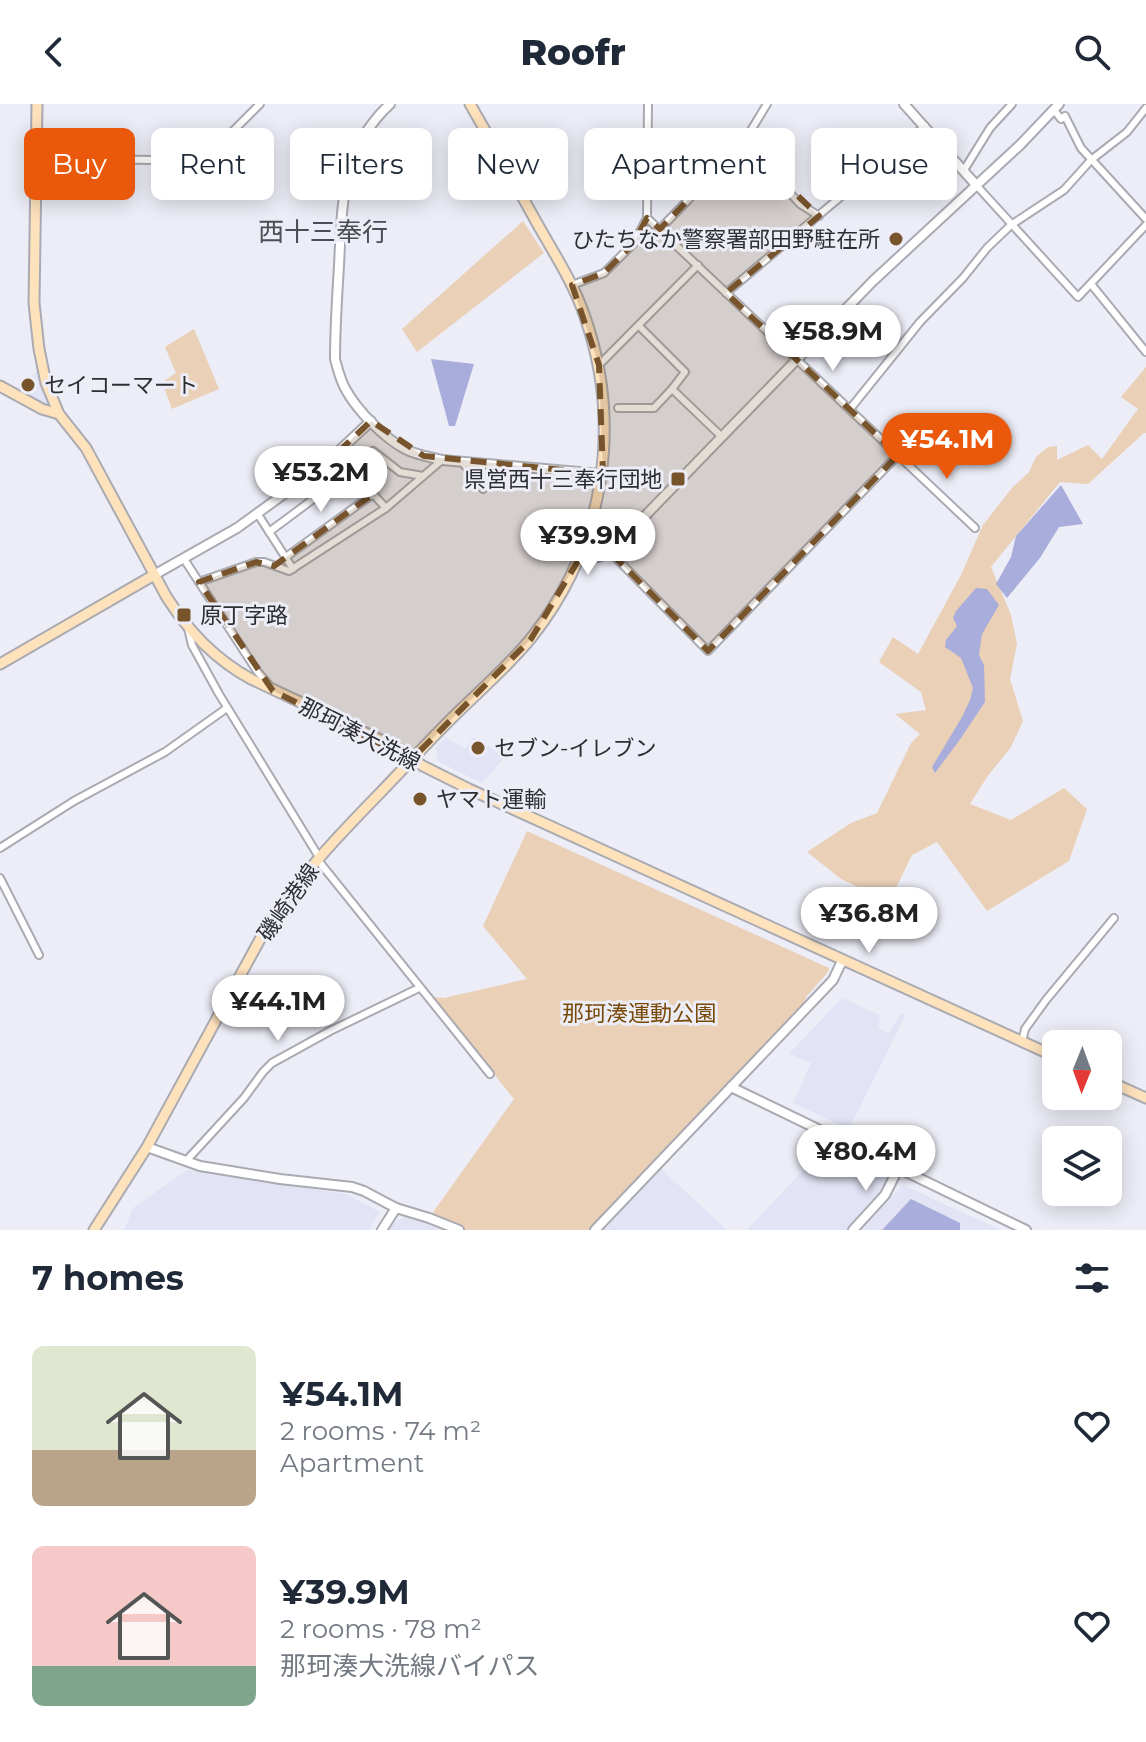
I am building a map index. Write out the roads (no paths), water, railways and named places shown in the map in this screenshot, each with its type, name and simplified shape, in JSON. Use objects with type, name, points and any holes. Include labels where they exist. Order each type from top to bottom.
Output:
[{"type":"main road","name":"那珂湊大洗線","points":[[36,128],[37,104]]},
{"type":"main road","name":"磯崎港線","points":[[94,1230],[147,1147],[282,902],[318,858],[531,639],[557,602],[582,552],[602,474],[605,415],[599,365],[572,285],[470,104]]},
{"type":"main road","name":"那珂湊大洗線","points":[[35,200],[34,303],[46,383],[59,414],[86,448],[173,608],[188,628],[220,658],[241,674],[273,691],[366,733],[469,789],[1042,1051]]},
{"type":"main road","points":[[0,386],[42,409],[59,414]]},
{"type":"main road","points":[[0,664],[154,575]]},
{"type":"main road","points":[[1122,1087],[1146,1098]]},
{"type":"street","points":[[135,160],[182,166],[189,164],[226,138],[260,104]]},
{"type":"street","points":[[390,104],[374,121],[357,149],[342,202],[335,359],[347,392],[387,437],[406,450],[442,460],[602,474]]},
{"type":"street","points":[[572,285],[604,273],[633,244],[647,218],[648,104]]},
{"type":"street","points":[[752,128],[767,104]]},
{"type":"street","points":[[964,170],[990,128],[1012,104]]},
{"type":"street","points":[[911,106],[1011,225],[1078,297],[1146,225]]},
{"type":"street","points":[[582,552],[598,557],[610,552],[873,281],[977,186],[1057,107],[1061,119],[1065,116],[1081,148],[1146,219]]},
{"type":"street","points":[[850,409],[920,322],[987,248],[1011,225],[1064,190],[1091,160],[1127,132],[1146,108]]},
{"type":"street","points":[[726,293],[925,126]]},
{"type":"street","points":[[795,198],[819,216]]},
{"type":"street","points":[[660,229],[688,200]]},
{"type":"street","points":[[647,218],[975,528]]},
{"type":"street","points":[[599,365],[698,265]]},
{"type":"street","points":[[1091,284],[1146,352]]},
{"type":"street","points":[[618,408],[654,408],[685,372],[639,326]]},
{"type":"street","points":[[672,389],[722,437]]},
{"type":"street","points":[[154,575],[227,534],[257,513],[324,465],[371,421]]},
{"type":"street","points":[[269,532],[373,451],[400,472],[423,476]]},
{"type":"street","points":[[336,454],[386,508]]},
{"type":"street","points":[[610,552],[708,651],[898,455]]},
{"type":"street","points":[[199,582],[256,562],[289,571],[293,569],[386,508],[442,460]]},
{"type":"street","points":[[462,462],[483,489]]},
{"type":"street","points":[[286,557],[373,494]]},
{"type":"street","points":[[257,513],[293,569]]},
{"type":"street","points":[[184,559],[273,691]]},
{"type":"street","points":[[188,628],[192,645],[227,708],[318,858],[490,1074]]},
{"type":"street","points":[[0,848],[74,801],[165,752],[227,708]]},
{"type":"street","points":[[0,878],[39,955]]},
{"type":"street","points":[[1022,1042],[1025,1029],[1046,1000],[1114,918]]},
{"type":"street","points":[[595,1230],[833,980],[842,961]]},
{"type":"street","points":[[185,1162],[272,1063],[419,988]]},
{"type":"street","points":[[731,1087],[1026,1230]]},
{"type":"street","points":[[147,1147],[185,1162],[280,1179],[352,1187],[396,1208],[459,1230]]},
{"type":"street","points":[[853,1230],[885,1195],[898,1169]]},
{"type":"street","points":[[382,1230],[396,1208]]},
{"type":"water","points":[[431,359],[474,364],[455,426],[449,426]]},
{"type":"water","points":[[1061,485],[1083,524],[1059,527],[1040,558],[1007,598],[996,584],[1011,557],[1016,536]]},
{"type":"water","points":[[976,588],[987,589],[999,605],[982,634],[979,655],[984,665],[985,702],[935,773],[932,767],[962,717],[973,688],[961,658],[945,647],[946,640],[957,626],[953,618],[956,611]]},
{"type":"water","points":[[911,1199],[960,1223],[960,1230],[882,1230]]},
{"type":"place","name":"ひたちなか警察署部田野駐在所","points":[[896,239]]},
{"type":"place","name":"セイコーマート","points":[[28,385]]},
{"type":"place","name":"県営西十三奉行団地","points":[[678,479]]},
{"type":"place","name":"原丁字路","points":[[184,615]]},
{"type":"place","name":"セブン-イレブン","points":[[478,748]]},
{"type":"place","name":"ヤマト運輸","points":[[420,799]]},
{"type":"district","name":"西十三奉行","points":[[323,232]]},
{"type":"park label","name":"那珂湊運動公園","points":[[639,1013]]}]
